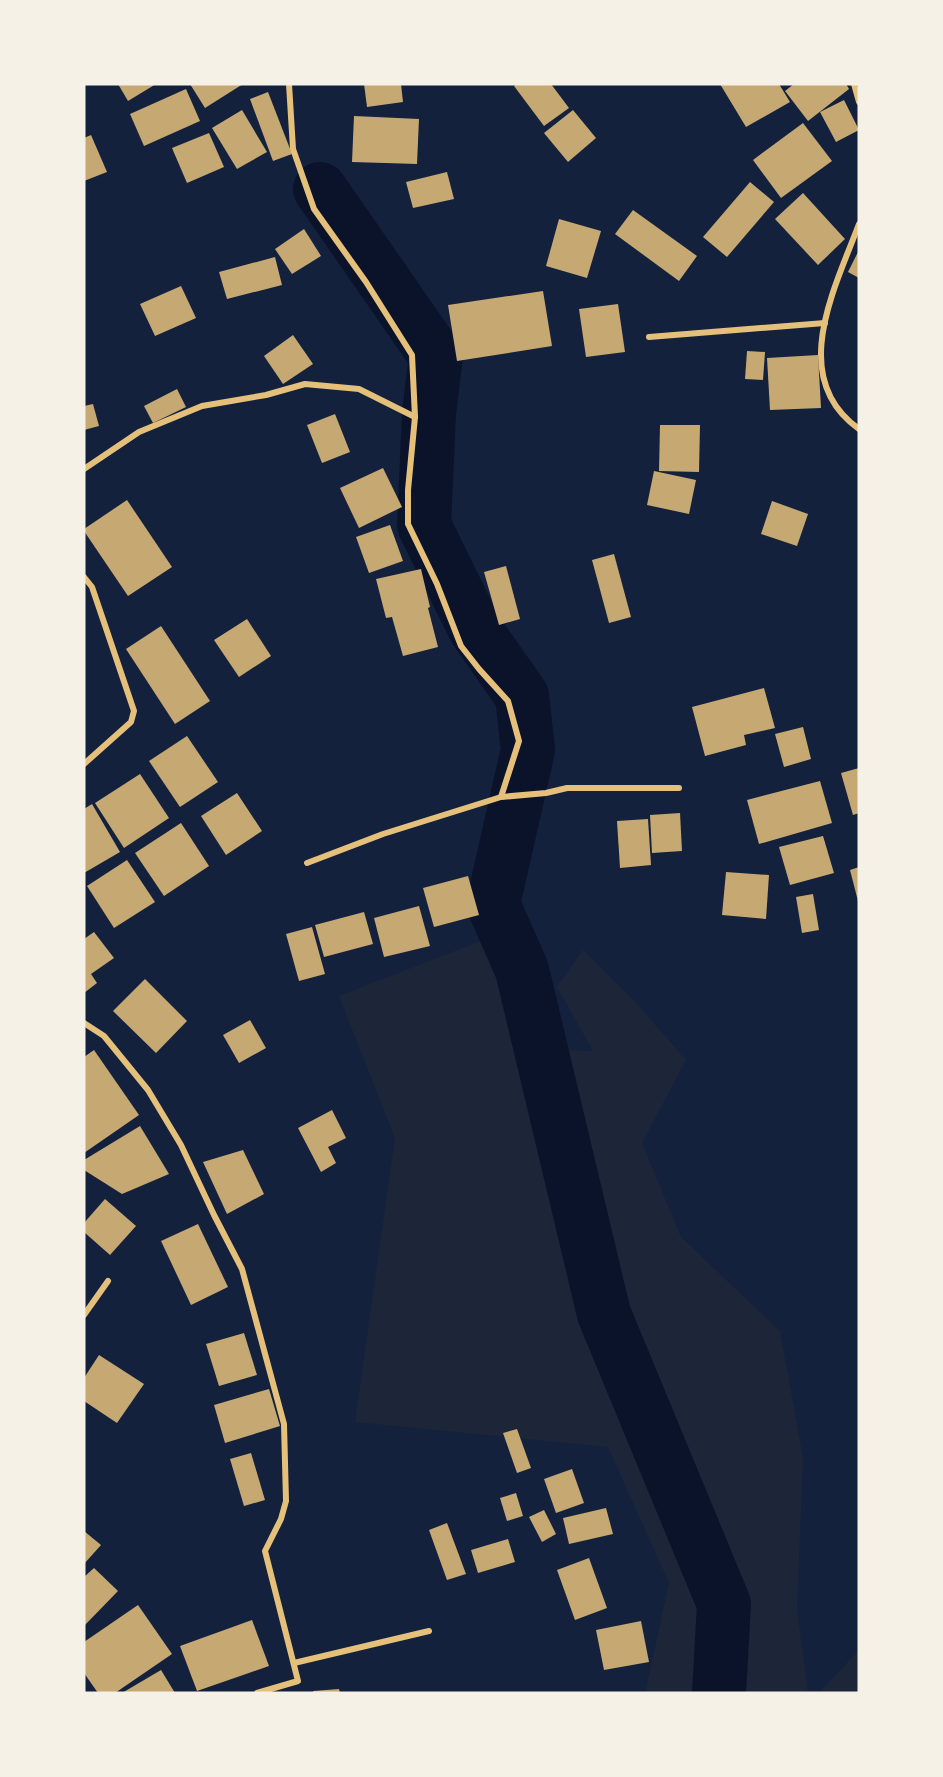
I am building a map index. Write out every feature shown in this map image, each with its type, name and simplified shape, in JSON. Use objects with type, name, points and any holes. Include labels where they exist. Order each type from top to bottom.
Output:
[{"type":"street","points":[[289,84],[293,149],[314,209],[366,282],[412,355],[416,417],[408,490],[408,524],[437,584],[462,646],[478,669],[508,701],[519,741],[501,797]]},
{"type":"street","points":[[854,84],[859,102]]},
{"type":"street","points":[[859,224],[828,303],[819,354],[833,405],[859,429]]},
{"type":"street","points":[[650,337],[825,323]]},
{"type":"street","points":[[84,469],[139,432],[201,406],[266,395],[305,384],[359,389],[416,417]]},
{"type":"street","points":[[84,577],[92,586],[134,711],[131,722],[84,764]]},
{"type":"street","points":[[307,863],[383,834],[501,797],[546,793],[567,788],[679,789]]},
{"type":"street","points":[[84,1023],[104,1036],[148,1090],[181,1146],[242,1269],[284,1424],[286,1501],[281,1519],[265,1551],[298,1681],[257,1693]]},
{"type":"street","points":[[84,1315],[108,1281]]},
{"type":"street","points":[[294,1663],[429,1631]]},
{"type":"shaded area","points":[[491,937],[529,1049],[593,1051],[557,987],[583,950],[628,994],[686,1060],[642,1143],[681,1237],[780,1331],[803,1458],[797,1610],[808,1693],[645,1693],[669,1583],[608,1447],[355,1422],[395,1138],[339,996]]},
{"type":"shaded area","points":[[859,1650],[859,1693],[819,1693]]},
{"type":"building","points":[[118,84],[156,84],[128,101]]},
{"type":"building","points":[[190,84],[243,84],[205,108]]},
{"type":"building","points":[[364,84],[401,84],[403,102],[367,107]]},
{"type":"building","points":[[517,84],[551,84],[569,108],[544,126],[514,86]]},
{"type":"building","points":[[720,84],[779,84],[790,102],[746,127]]},
{"type":"building","points":[[794,84],[846,84],[849,89],[808,121],[785,91]]},
{"type":"building","points":[[186,89],[200,121],[144,146],[130,114]]},
{"type":"building","points":[[268,92],[292,154],[273,161],[250,99]]},
{"type":"building","points":[[844,100],[859,130],[836,142],[820,112]]},
{"type":"building","points":[[242,110],[267,152],[237,169],[212,128]]},
{"type":"building","points":[[573,110],[596,138],[568,162],[544,133]]},
{"type":"building","points":[[354,116],[419,119],[417,164],[352,162]]},
{"type":"building","points":[[803,123],[832,161],[781,198],[753,160]]},
{"type":"building","points":[[209,133],[224,167],[187,183],[172,148]]},
{"type":"building","points":[[91,135],[107,172],[84,181],[84,138]]},
{"type":"building","points":[[447,172],[454,199],[413,208],[406,182]]},
{"type":"building","points":[[750,182],[774,202],[727,257],[703,237]]},
{"type":"building","points":[[803,193],[845,239],[818,265],[775,219]]},
{"type":"building","points":[[633,210],[697,256],[679,281],[615,234]]},
{"type":"building","points":[[559,219],[601,231],[587,278],[546,266]]},
{"type":"building","points":[[304,229],[321,256],[292,274],[275,249]]},
{"type":"building","points":[[859,250],[859,278],[848,272]]},
{"type":"building","points":[[275,257],[282,285],[227,299],[219,272]]},
{"type":"building","points":[[181,286],[196,318],[155,336],[140,304]]},
{"type":"building","points":[[543,291],[552,346],[457,361],[448,305]]},
{"type":"building","points":[[618,304],[625,352],[586,357],[579,309]]},
{"type":"building","points":[[293,335],[313,364],[283,384],[264,356]]},
{"type":"building","points":[[747,351],[765,352],[763,380],[745,379]]},
{"type":"building","points":[[818,355],[821,408],[770,410],[767,358]]},
{"type":"building","points":[[177,389],[186,407],[153,423],[144,406]]},
{"type":"building","points":[[93,404],[99,426],[84,430],[84,406]]},
{"type":"building","points":[[335,414],[350,452],[322,463],[307,425]]},
{"type":"building","points":[[660,425],[700,425],[699,472],[659,471]]},
{"type":"building","points":[[383,468],[402,507],[359,528],[340,488]]},
{"type":"building","points":[[654,471],[696,480],[689,514],[647,505]]},
{"type":"building","points":[[127,500],[172,567],[128,596],[84,531]]},
{"type":"building","points":[[772,501],[808,514],[797,546],[761,534]]},
{"type":"building","points":[[390,525],[403,561],[369,573],[356,537]]},
{"type":"building","points":[[614,554],[631,617],[609,623],[592,560]]},
{"type":"building","points":[[506,566],[520,619],[499,625],[484,572]]},
{"type":"building","points":[[421,569],[438,647],[403,656],[392,617],[386,618],[376,579]]},
{"type":"building","points":[[247,619],[271,656],[239,677],[214,640]]},
{"type":"building","points":[[161,626],[210,701],[175,724],[126,649]]},
{"type":"building","points":[[764,688],[775,728],[744,735],[746,745],[705,756],[692,707]]},
{"type":"building","points":[[803,727],[811,759],[784,767],[775,734]]},
{"type":"building","points":[[187,736],[218,782],[180,807],[149,761]]},
{"type":"building","points":[[859,768],[859,813],[853,815],[841,773]]},
{"type":"building","points":[[140,774],[169,818],[124,848],[95,803]]},
{"type":"building","points":[[820,781],[832,823],[759,844],[747,800]]},
{"type":"building","points":[[237,793],[262,831],[226,855],[201,816]]},
{"type":"building","points":[[92,804],[120,852],[84,873],[84,809]]},
{"type":"building","points":[[680,813],[682,851],[652,853],[650,815]]},
{"type":"building","points":[[648,819],[651,865],[620,868],[617,821]]},
{"type":"building","points":[[181,823],[209,866],[164,896],[135,853]]},
{"type":"building","points":[[823,836],[834,873],[790,885],[779,847]]},
{"type":"building","points":[[127,860],[155,902],[114,928],[87,886]]},
{"type":"building","points":[[859,867],[859,901],[858,901],[850,870]]},
{"type":"building","points":[[726,872],[769,875],[766,919],[722,915]]},
{"type":"building","points":[[468,876],[479,915],[434,927],[423,888]]},
{"type":"building","points":[[813,894],[819,930],[802,933],[796,897]]},
{"type":"building","points":[[419,906],[430,946],[384,957],[374,918]]},
{"type":"building","points":[[364,912],[373,944],[324,957],[315,925]]},
{"type":"building","points":[[312,927],[325,974],[299,981],[286,934]]},
{"type":"building","points":[[94,932],[114,958],[91,974],[97,983],[84,993],[84,939]]},
{"type":"building","points":[[145,979],[187,1021],[156,1053],[113,1011]]},
{"type":"building","points":[[250,1020],[266,1048],[239,1063],[223,1035]]},
{"type":"building","points":[[94,1050],[139,1115],[84,1153],[84,1057]]},
{"type":"building","points":[[332,1110],[346,1138],[328,1147],[336,1163],[321,1172],[298,1128]]},
{"type":"building","points":[[140,1126],[169,1174],[122,1194],[84,1170],[84,1160]]},
{"type":"building","points":[[243,1150],[264,1194],[227,1214],[203,1162]]},
{"type":"building","points":[[105,1199],[136,1226],[110,1255],[84,1232],[84,1223]]},
{"type":"building","points":[[198,1224],[228,1287],[191,1305],[161,1241]]},
{"type":"building","points":[[244,1333],[257,1375],[219,1386],[206,1344]]},
{"type":"building","points":[[99,1355],[144,1384],[117,1423],[84,1401],[84,1378]]},
{"type":"building","points":[[269,1389],[280,1426],[225,1443],[214,1405]]},
{"type":"building","points":[[517,1429],[531,1468],[517,1473],[503,1433]]},
{"type":"building","points":[[251,1453],[265,1500],[244,1506],[230,1459]]},
{"type":"building","points":[[572,1469],[584,1503],[556,1513],[544,1479]]},
{"type":"building","points":[[516,1493],[523,1516],[507,1521],[500,1498]]},
{"type":"building","points":[[606,1508],[613,1534],[569,1544],[563,1518]]},
{"type":"building","points":[[544,1510],[556,1534],[542,1542],[529,1517]]},
{"type":"building","points":[[447,1523],[466,1574],[447,1580],[429,1530]]},
{"type":"building","points":[[84,1531],[101,1545],[84,1564]]},
{"type":"building","points":[[508,1539],[515,1562],[478,1573],[471,1550]]},
{"type":"building","points":[[589,1558],[607,1608],[575,1620],[557,1570]]},
{"type":"building","points":[[94,1568],[118,1591],[84,1626],[84,1577]]},
{"type":"building","points":[[138,1605],[172,1654],[115,1693],[98,1693],[84,1673],[84,1642]]},
{"type":"building","points":[[252,1620],[269,1666],[197,1691],[180,1646]]},
{"type":"building","points":[[641,1621],[649,1662],[604,1670],[596,1630]]},
{"type":"building","points":[[161,1670],[175,1693],[122,1693]]},
{"type":"building","points":[[339,1689],[340,1693],[313,1693],[313,1691]]},
{"type":"waterway","points":[[320,189],[436,356],[429,413],[424,525],[475,629],[522,696],[528,750],[493,904],[522,970],[604,1314],[724,1604],[719,1693]]}]
